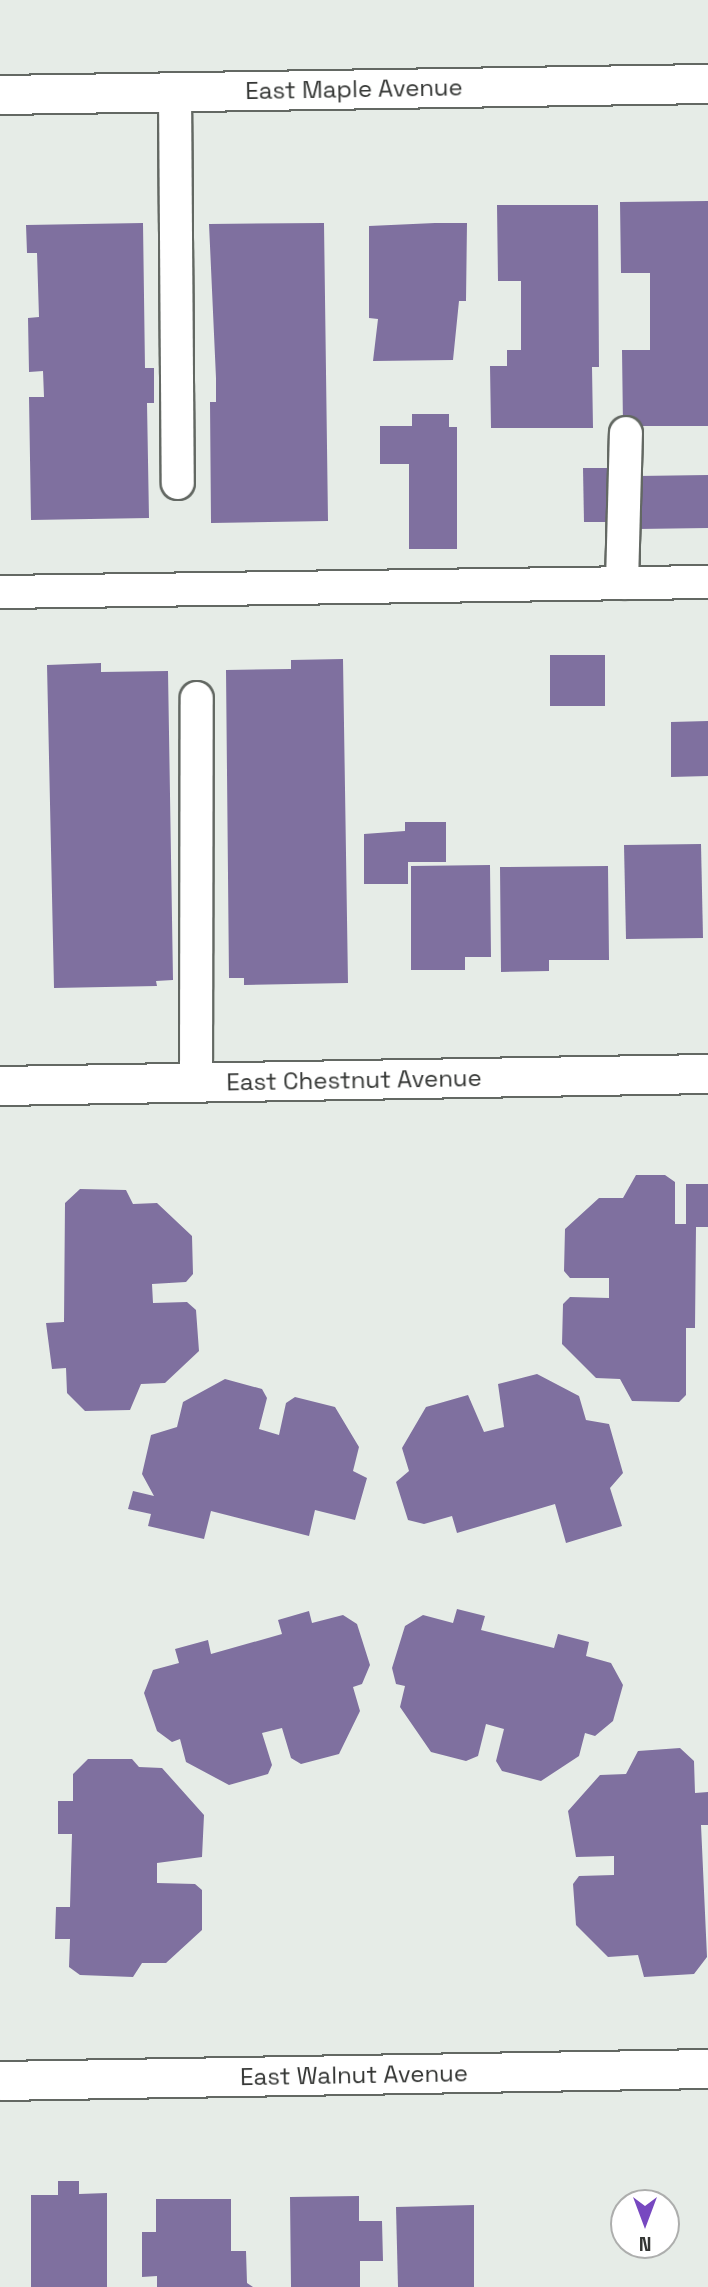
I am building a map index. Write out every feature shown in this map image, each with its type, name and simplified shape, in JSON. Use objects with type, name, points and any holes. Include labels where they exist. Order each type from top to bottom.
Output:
[{"type":"street","name":"East Maple Avenue","points":[[0,95],[708,84]]},
{"type":"street","name":"East Chestnut Avenue","points":[[0,1086],[708,1074]]},
{"type":"street","name":"East Walnut Avenue","points":[[0,2081],[708,2069]]},
{"type":"lane","points":[[175,92],[178,483]]},
{"type":"lane","points":[[622,583],[626,433]]},
{"type":"lane","points":[[0,592],[708,582]]},
{"type":"lane","points":[[196,1082],[197,698]]},
{"type":"building","points":[[708,201],[708,426],[623,426],[622,350],[650,350],[650,273],[621,273],[620,202]]},
{"type":"building","points":[[497,205],[598,205],[599,367],[592,367],[593,428],[491,428],[490,366],[507,366],[507,350],[521,350],[521,281],[498,281]]},
{"type":"building","points":[[143,223],[145,368],[154,368],[154,403],[147,403],[149,518],[31,520],[29,397],[44,397],[43,371],[29,372],[28,318],[39,317],[37,253],[27,253],[26,225]]},
{"type":"building","points":[[324,223],[328,521],[211,523],[210,402],[216,402],[216,378],[209,224]]},
{"type":"building","points":[[467,223],[466,301],[459,301],[453,360],[373,361],[378,319],[369,318],[369,226]]},
{"type":"building","points":[[412,414],[449,414],[449,427],[457,427],[457,549],[409,549],[409,464],[380,464],[380,426],[412,426]]},
{"type":"building","points":[[583,468],[617,468],[617,522],[584,522]]},
{"type":"building","points":[[708,475],[708,528],[638,529],[638,476]]},
{"type":"building","points":[[550,655],[605,655],[605,706],[550,706]]},
{"type":"building","points":[[343,659],[348,983],[244,985],[244,978],[229,978],[226,670],[291,669],[291,660]]},
{"type":"building","points":[[101,663],[101,672],[168,671],[173,980],[156,981],[157,986],[54,988],[47,665]]},
{"type":"building","points":[[708,721],[708,776],[671,777],[671,722]]},
{"type":"building","points":[[405,822],[446,822],[446,862],[408,862],[408,884],[364,884],[364,834],[405,831]]},
{"type":"building","points":[[701,844],[703,938],[626,939],[624,845]]},
{"type":"building","points":[[490,865],[491,957],[465,957],[465,970],[411,970],[411,866]]},
{"type":"building","points":[[608,866],[609,960],[549,960],[549,971],[501,972],[500,867]]},
{"type":"building","points":[[636,1175],[665,1175],[675,1182],[675,1224],[686,1224],[686,1184],[708,1184],[708,1227],[696,1227],[695,1328],[686,1328],[686,1395],[679,1402],[632,1401],[620,1379],[596,1378],[562,1344],[563,1304],[570,1297],[609,1298],[609,1278],[570,1278],[564,1271],[565,1229],[599,1198],[623,1198]]},
{"type":"building","points":[[80,1189],[126,1190],[133,1204],[157,1203],[192,1236],[193,1274],[186,1282],[152,1284],[153,1303],[187,1302],[196,1310],[199,1351],[165,1383],[141,1384],[130,1410],[85,1411],[67,1393],[66,1368],[52,1369],[46,1323],[64,1322],[65,1203]]},
{"type":"building","points":[[537,1374],[579,1396],[586,1420],[609,1424],[623,1473],[610,1488],[622,1526],[566,1543],[555,1504],[457,1533],[452,1516],[424,1524],[408,1520],[396,1482],[409,1471],[402,1448],[426,1407],[468,1395],[484,1432],[504,1427],[498,1384]]},
{"type":"building","points":[[225,1379],[262,1389],[267,1398],[259,1429],[279,1435],[286,1403],[295,1397],[335,1407],[359,1447],[353,1471],[367,1478],[355,1520],[315,1510],[309,1536],[211,1511],[204,1539],[148,1526],[151,1514],[128,1509],[133,1491],[154,1496],[142,1474],[151,1435],[177,1427],[183,1402]]},
{"type":"building","points":[[457,1609],[485,1616],[481,1630],[554,1648],[558,1634],[589,1642],[586,1656],[611,1663],[623,1685],[613,1721],[595,1736],[585,1733],[579,1756],[541,1781],[502,1771],[496,1761],[504,1729],[486,1724],[478,1756],[466,1761],[431,1752],[400,1707],[405,1686],[396,1684],[392,1668],[405,1626],[423,1615],[453,1623]]},
{"type":"building","points":[[309,1611],[312,1623],[343,1615],[357,1624],[370,1665],[362,1684],[353,1687],[360,1711],[339,1754],[301,1764],[291,1758],[282,1728],[262,1733],[272,1765],[268,1774],[229,1785],[186,1762],[180,1739],[172,1742],[157,1731],[144,1693],[153,1670],[179,1663],[175,1649],[208,1640],[211,1654],[282,1634],[278,1620]]},
{"type":"building","points":[[680,1748],[694,1761],[695,1793],[708,1792],[708,1825],[701,1825],[707,1957],[694,1974],[644,1977],[638,1955],[608,1957],[576,1925],[573,1884],[579,1876],[614,1875],[614,1856],[576,1857],[568,1811],[600,1775],[626,1774],[638,1751]]},
{"type":"building","points":[[88,1759],[132,1759],[139,1767],[162,1768],[204,1815],[202,1857],[157,1863],[157,1883],[195,1884],[202,1890],[202,1930],[166,1963],[142,1963],[133,1977],[80,1975],[69,1967],[70,1939],[55,1939],[56,1907],[70,1907],[72,1834],[58,1834],[58,1801],[73,1801],[73,1774]]},
{"type":"building","points":[[58,2181],[79,2181],[79,2194],[107,2193],[107,2287],[31,2287],[31,2195],[58,2195]]},
{"type":"building","points":[[359,2196],[359,2221],[382,2221],[383,2261],[360,2261],[360,2287],[291,2287],[290,2197]]},
{"type":"building","points":[[156,2199],[231,2199],[231,2251],[246,2251],[247,2283],[253,2287],[157,2287],[157,2276],[142,2277],[142,2232],[156,2232]]},
{"type":"building","points":[[474,2205],[474,2287],[398,2287],[396,2207]]}]
